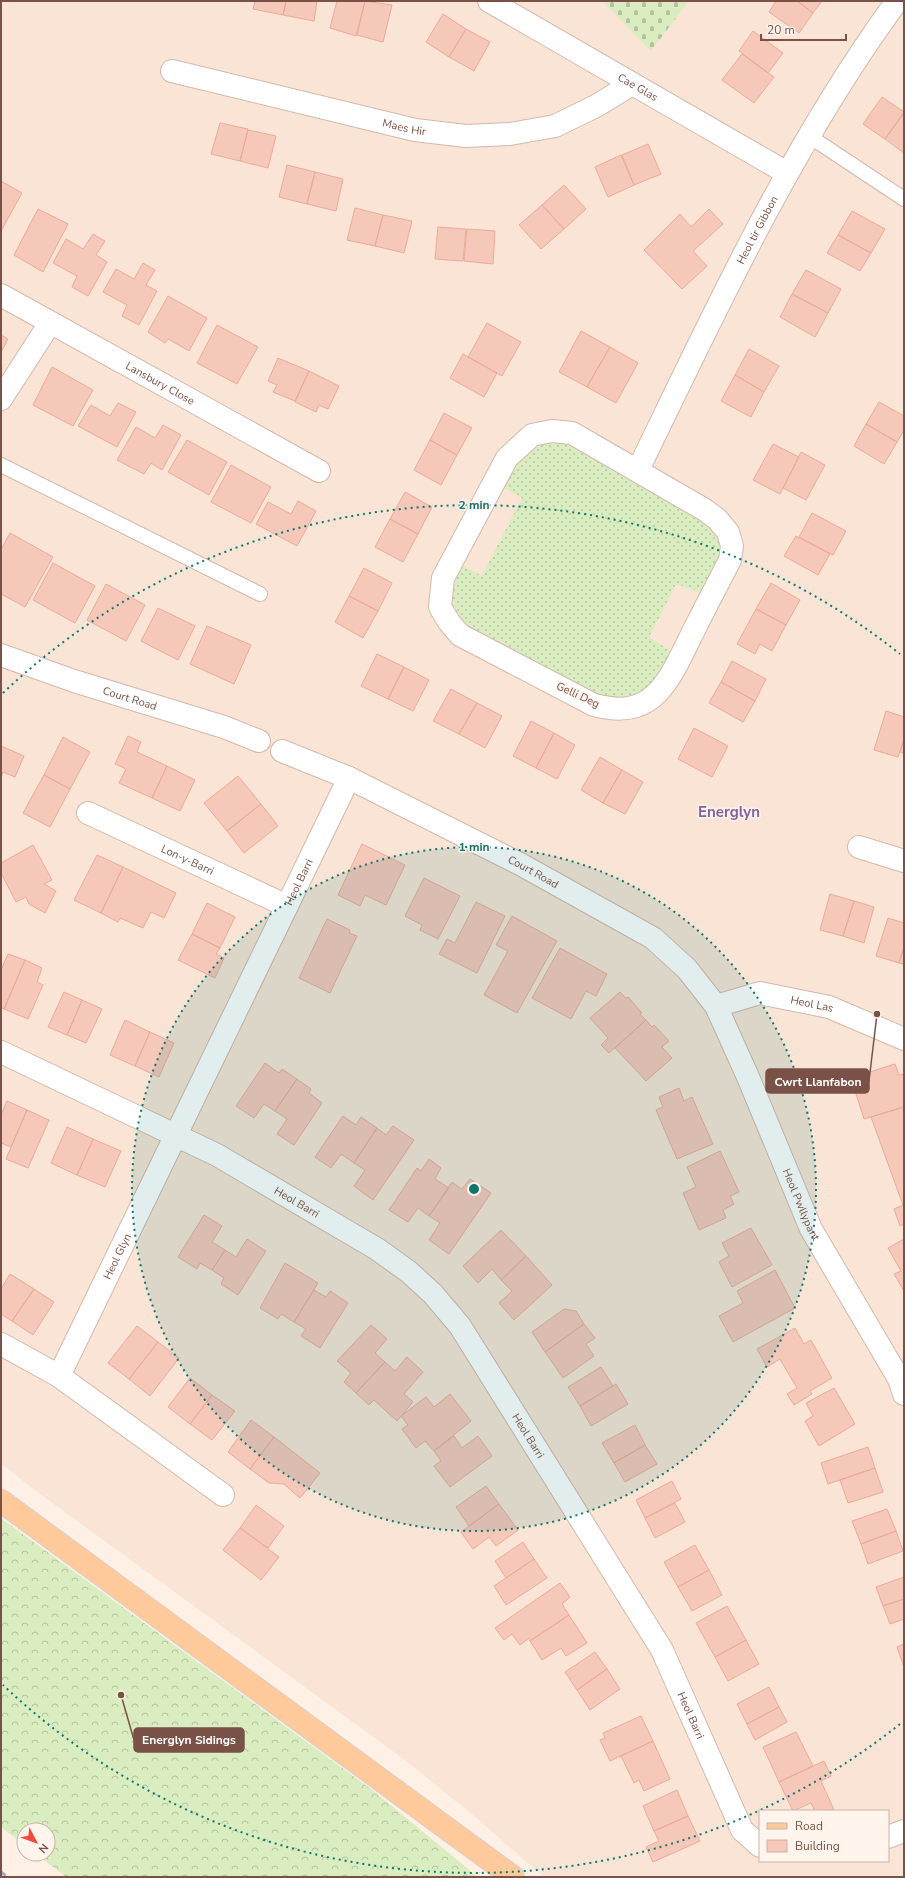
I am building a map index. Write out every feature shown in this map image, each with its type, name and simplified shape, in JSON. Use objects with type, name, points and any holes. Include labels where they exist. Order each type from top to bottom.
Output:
[{"type":"main road","points":[[1,1501],[513,1877]]},
{"type":"street","name":"Cae Glas","points":[[489,1],[787,173]]},
{"type":"street","name":"Heol tir Gibbon","points":[[638,470],[731,279],[787,173],[874,33],[897,1]]},
{"type":"street","name":"Maes Hir","points":[[172,71],[415,130],[466,136],[510,134],[555,126],[596,106],[632,84]]},
{"type":"street","name":"Lansbury Close","points":[[1,296],[320,471]]},
{"type":"street","points":[[1,399],[50,323]]},
{"type":"street","name":"Gelli Deg","points":[[552,431],[572,433],[638,470],[705,510],[717,519],[728,532],[732,546],[730,560],[684,649],[667,679],[653,697],[637,706],[615,710],[594,705],[460,635],[440,608],[443,578],[507,458],[532,435],[552,431]]},
{"type":"street","name":"Court Road","points":[[1,654],[74,681],[224,727],[259,741]]},
{"type":"street","name":"Court Road","points":[[282,751],[349,778],[520,864],[653,938],[687,969],[716,1006]]},
{"type":"street","name":"Heol Barri","points":[[176,1137],[349,778]]},
{"type":"street","name":"Lon-y-Barri","points":[[88,813],[287,906]]},
{"type":"street","points":[[859,847],[904,861]]},
{"type":"street","name":"Heol Las","points":[[716,1006],[760,993],[829,1008],[904,1039]]},
{"type":"street","name":"Heol Pwllypant","points":[[716,1006],[748,1077],[811,1229],[899,1379],[904,1394]]},
{"type":"street","name":"Heol Barri","points":[[1,1052],[217,1156],[377,1249],[409,1272],[433,1294],[460,1326],[662,1650],[742,1830],[759,1845]]},
{"type":"street","name":"Heol Glyn","points":[[59,1376],[176,1137]]},
{"type":"street","points":[[1,1344],[59,1376],[223,1494]]},
{"type":"street","points":[[889,1837],[904,1831]]},
{"type":"lane","points":[[809,136],[904,199]]},
{"type":"lane","points":[[1,465],[260,594]]},
{"type":"shaded area","points":[[1,1],[904,1],[904,1877],[544,1877],[474,1816],[405,1760],[32,1488],[1,1463]]},
{"type":"green space","points":[[602,1],[689,1],[651,51]]},
{"type":"green space","points":[[551,441],[562,442],[696,515],[719,535],[720,541],[717,561],[700,592],[676,584],[649,637],[672,652],[658,677],[652,684],[634,696],[620,698],[599,697],[463,626],[455,608],[453,596],[455,583],[461,565],[482,576],[522,498],[503,487],[507,479],[522,459],[535,449]]},
{"type":"green space","points":[[1,1518],[371,1789],[478,1877],[66,1877],[46,1862],[56,1862],[56,1822],[16,1822],[16,1839],[1,1827]]},
{"type":"building","points":[[255,1],[286,1],[283,15],[253,9]]},
{"type":"building","points":[[286,1],[317,1],[314,21],[283,15]]},
{"type":"building","points":[[337,1],[365,1],[356,36],[330,28]]},
{"type":"building","points":[[365,1],[392,5],[383,42],[357,35]]},
{"type":"building","points":[[776,1],[797,1],[813,13],[799,33],[769,12]]},
{"type":"building","points":[[797,1],[822,1],[813,13]]},
{"type":"building","points":[[443,14],[466,29],[449,57],[426,42]]},
{"type":"building","points":[[466,29],[490,42],[474,71],[449,57]]},
{"type":"building","points":[[753,31],[783,53],[768,73],[739,51]]},
{"type":"building","points":[[742,54],[774,77],[754,103],[722,80]]},
{"type":"building","points":[[882,97],[904,112],[885,139],[863,124]]},
{"type":"building","points":[[904,113],[904,153],[885,139]]},
{"type":"building","points":[[220,123],[248,129],[240,161],[211,154]]},
{"type":"building","points":[[248,130],[276,136],[268,168],[240,161]]},
{"type":"building","points":[[648,144],[661,174],[634,185],[622,155]]},
{"type":"building","points":[[621,155],[634,185],[608,197],[595,167]]},
{"type":"building","points":[[287,165],[315,172],[307,204],[279,197]]},
{"type":"building","points":[[315,172],[343,179],[336,211],[307,204]]},
{"type":"building","points":[[1,181],[22,193],[1,231]]},
{"type":"building","points":[[564,185],[586,209],[564,229],[542,205]]},
{"type":"building","points":[[542,205],[564,229],[541,249],[519,225]]},
{"type":"building","points":[[355,208],[383,215],[375,246],[347,240]]},
{"type":"building","points":[[38,209],[68,224],[43,272],[14,255]]},
{"type":"building","points":[[709,209],[723,224],[693,251],[707,266],[682,289],[644,250],[680,214],[691,227]]},
{"type":"building","points":[[852,211],[885,229],[871,253],[838,235]]},
{"type":"building","points":[[383,215],[412,221],[404,253],[375,246]]},
{"type":"building","points":[[438,227],[466,229],[463,261],[435,259]]},
{"type":"building","points":[[467,229],[495,231],[493,264],[464,261]]},
{"type":"building","points":[[93,234],[105,241],[96,255],[107,262],[88,296],[72,287],[77,276],[53,263],[66,239],[83,249]]},
{"type":"building","points":[[838,235],[871,253],[860,271],[827,253]]},
{"type":"building","points":[[143,263],[155,270],[146,285],[157,291],[139,325],[122,316],[127,305],[103,292],[116,269],[134,279]]},
{"type":"building","points":[[806,270],[841,289],[828,313],[792,294]]},
{"type":"building","points":[[792,294],[828,313],[815,337],[780,317]]},
{"type":"building","points":[[168,296],[207,318],[189,351],[168,339],[165,343],[148,332]]},
{"type":"building","points":[[487,323],[521,342],[502,376],[468,357]]},
{"type":"building","points":[[217,325],[258,347],[237,384],[197,363]]},
{"type":"building","points":[[581,331],[610,347],[587,387],[559,372]]},
{"type":"building","points":[[1,335],[8,339],[1,352]]},
{"type":"building","points":[[610,347],[638,363],[616,403],[587,387]]},
{"type":"building","points":[[749,349],[779,366],[764,392],[735,375]]},
{"type":"building","points":[[463,354],[497,373],[484,397],[450,378]]},
{"type":"building","points":[[278,358],[309,371],[295,401],[273,392],[277,385],[268,381]]},
{"type":"building","points":[[52,367],[93,390],[73,426],[33,405]]},
{"type":"building","points":[[309,371],[339,386],[328,409],[319,405],[316,412],[295,402]]},
{"type":"building","points":[[735,375],[764,392],[751,417],[721,401]]},
{"type":"building","points":[[879,402],[904,416],[904,430],[897,442],[866,424]]},
{"type":"building","points":[[118,403],[136,412],[117,447],[78,426],[91,405],[110,416]]},
{"type":"building","points":[[444,413],[472,428],[457,455],[430,440]]},
{"type":"building","points":[[866,424],[897,442],[884,464],[854,446]]},
{"type":"building","points":[[163,425],[181,435],[162,470],[151,463],[144,474],[117,460],[136,427],[155,438]]},
{"type":"building","points":[[187,440],[227,462],[209,495],[168,472]]},
{"type":"building","points":[[430,440],[457,455],[441,485],[414,470]]},
{"type":"building","points":[[773,444],[799,457],[780,494],[753,480]]},
{"type":"building","points":[[801,452],[825,465],[806,500],[783,488]]},
{"type":"building","points":[[231,465],[271,487],[251,523],[211,502]]},
{"type":"building","points":[[405,492],[432,507],[418,534],[390,519]]},
{"type":"building","points":[[298,501],[316,511],[297,546],[256,524],[268,502],[291,514]]},
{"type":"building","points":[[812,513],[846,531],[833,555],[799,537]]},
{"type":"building","points":[[390,519],[418,534],[403,562],[375,547]]},
{"type":"building","points":[[10,533],[53,557],[25,607],[1,594],[1,550]]},
{"type":"building","points":[[796,536],[830,554],[818,575],[784,556]]},
{"type":"building","points":[[53,563],[95,586],[75,623],[33,600]]},
{"type":"building","points":[[364,568],[392,583],[378,611],[349,596]]},
{"type":"building","points":[[771,583],[800,600],[786,625],[756,609]]},
{"type":"building","points":[[106,584],[145,605],[126,641],[87,620]]},
{"type":"building","points":[[349,596],[378,611],[363,638],[335,622]]},
{"type":"building","points":[[158,608],[195,626],[178,660],[141,641]]},
{"type":"building","points":[[756,609],[786,625],[772,651],[760,644],[755,654],[737,644]]},
{"type":"building","points":[[207,626],[251,645],[234,684],[190,664]]},
{"type":"building","points":[[377,654],[404,667],[388,699],[361,686]]},
{"type":"building","points":[[732,661],[766,679],[755,701],[721,682]]},
{"type":"building","points":[[404,667],[429,680],[413,711],[388,699]]},
{"type":"building","points":[[721,682],[755,701],[743,722],[709,703]]},
{"type":"building","points":[[451,689],[477,703],[459,734],[433,721]]},
{"type":"building","points":[[477,703],[502,716],[485,748],[459,734]]},
{"type":"building","points":[[886,711],[904,717],[904,739],[898,757],[874,750]]},
{"type":"building","points":[[531,721],[554,733],[536,768],[513,756]]},
{"type":"building","points":[[694,728],[728,746],[712,777],[678,759]]},
{"type":"building","points":[[554,733],[575,745],[557,779],[536,768]]},
{"type":"building","points":[[128,736],[141,742],[137,752],[167,766],[152,798],[119,783],[126,769],[115,764]]},
{"type":"building","points":[[63,737],[90,752],[70,789],[44,775]]},
{"type":"building","points":[[904,739],[904,753],[900,752]]},
{"type":"building","points":[[1,746],[24,756],[15,777],[3,772],[1,777]]},
{"type":"building","points":[[600,757],[622,770],[603,803],[581,790]]},
{"type":"building","points":[[167,766],[195,780],[180,811],[152,798]]},
{"type":"building","points":[[622,770],[643,782],[625,814],[603,803]]},
{"type":"building","points":[[44,775],[70,789],[50,827],[23,813]]},
{"type":"building","points":[[238,776],[261,804],[227,831],[204,803]]},
{"type":"building","points":[[261,804],[278,826],[244,853],[227,831]]},
{"type":"building","points":[[362,844],[405,865],[386,905],[365,895],[360,906],[338,895]]},
{"type":"building","points":[[33,845],[52,880],[44,884],[56,891],[45,913],[29,904],[26,897],[16,902],[1,873],[1,863]]},
{"type":"building","points":[[97,855],[123,867],[101,913],[74,900]]},
{"type":"building","points":[[123,867],[176,893],[164,918],[151,912],[143,928],[120,918],[118,922],[101,913]]},
{"type":"building","points":[[424,878],[460,896],[438,939],[420,930],[422,925],[405,916]]},
{"type":"building","points":[[830,894],[854,901],[843,936],[820,930]]},
{"type":"building","points":[[854,901],[874,907],[864,943],[843,936]]},
{"type":"building","points":[[476,902],[505,916],[477,973],[439,954],[447,939],[455,943]]},
{"type":"building","points":[[207,903],[235,917],[220,948],[192,934]]},
{"type":"building","points":[[512,916],[557,941],[517,1013],[484,995],[508,951],[496,945]]},
{"type":"building","points":[[888,918],[904,923],[904,947],[899,963],[876,956]]},
{"type":"building","points":[[327,919],[350,930],[349,933],[357,936],[330,993],[299,978]]},
{"type":"building","points":[[192,934],[220,948],[216,954],[224,958],[215,978],[178,960]]},
{"type":"building","points":[[904,947],[904,964],[899,963]]},
{"type":"building","points":[[560,948],[607,974],[596,996],[586,991],[571,1019],[532,998]]},
{"type":"building","points":[[8,954],[25,960],[4,1009],[1,1007],[1,970]]},
{"type":"building","points":[[25,960],[42,968],[37,982],[43,985],[28,1019],[4,1009]]},
{"type":"building","points":[[64,992],[82,1000],[67,1035],[48,1027]]},
{"type":"building","points":[[620,992],[626,998],[628,997],[646,1020],[609,1053],[601,1045],[608,1038],[590,1018]]},
{"type":"building","points":[[82,1000],[102,1009],[86,1043],[67,1035]]},
{"type":"building","points":[[125,1020],[150,1032],[135,1066],[110,1055]]},
{"type":"building","points":[[646,1020],[652,1027],[654,1025],[669,1041],[662,1047],[672,1058],[646,1081],[615,1048]]},
{"type":"building","points":[[150,1032],[174,1043],[159,1077],[135,1066]]},
{"type":"building","points":[[265,1063],[279,1073],[282,1069],[297,1079],[275,1111],[264,1104],[254,1118],[236,1106]]},
{"type":"building","points":[[895,1064],[899,1075],[904,1074],[904,1107],[864,1119],[851,1078]]},
{"type":"building","points":[[297,1079],[311,1089],[309,1093],[322,1103],[294,1145],[277,1134],[287,1119],[275,1111]]},
{"type":"building","points":[[679,1088],[684,1101],[692,1097],[713,1144],[677,1159],[656,1110],[663,1107],[659,1097]]},
{"type":"building","points":[[7,1101],[27,1110],[11,1147],[1,1143],[1,1115]]},
{"type":"building","points":[[904,1107],[904,1224],[900,1226],[894,1209],[903,1205],[871,1117]]},
{"type":"building","points":[[27,1110],[49,1120],[28,1168],[6,1159]]},
{"type":"building","points":[[343,1116],[356,1125],[361,1117],[377,1128],[354,1163],[341,1154],[331,1168],[315,1157]]},
{"type":"building","points":[[393,1126],[414,1140],[373,1200],[354,1186],[365,1170],[354,1163],[377,1128],[386,1135]]},
{"type":"building","points":[[67,1127],[93,1139],[77,1175],[51,1163]]},
{"type":"building","points":[[93,1139],[121,1151],[105,1187],[77,1175]]},
{"type":"building","points":[[720,1151],[739,1192],[730,1196],[734,1204],[723,1210],[726,1218],[699,1230],[683,1193],[696,1187],[687,1167]]},
{"type":"building","points":[[429,1159],[441,1168],[435,1179],[449,1188],[429,1216],[418,1208],[408,1222],[389,1210],[417,1168],[421,1171]]},
{"type":"building","points":[[470,1179],[491,1193],[449,1254],[429,1240],[440,1223],[429,1216],[452,1182],[462,1189]]},
{"type":"building","points":[[204,1215],[222,1226],[212,1242],[225,1250],[212,1270],[200,1263],[197,1269],[178,1257]]},
{"type":"building","points":[[751,1228],[772,1265],[732,1287],[719,1262],[729,1256],[722,1243]]},
{"type":"building","points":[[501,1230],[526,1256],[501,1280],[492,1269],[478,1283],[463,1266]]},
{"type":"building","points":[[247,1239],[266,1251],[238,1295],[221,1284],[224,1278],[212,1270],[225,1250],[236,1257]]},
{"type":"building","points":[[904,1239],[904,1291],[894,1274],[901,1271],[888,1248]]},
{"type":"building","points":[[526,1256],[552,1285],[514,1320],[499,1303],[512,1291],[501,1280]]},
{"type":"building","points":[[285,1263],[318,1283],[294,1322],[281,1314],[278,1319],[260,1308]]},
{"type":"building","points":[[775,1270],[795,1308],[733,1342],[719,1316],[743,1303],[737,1291]]},
{"type":"building","points":[[10,1274],[34,1289],[12,1321],[1,1314],[1,1289]]},
{"type":"building","points":[[34,1289],[54,1302],[33,1335],[12,1321]]},
{"type":"building","points":[[314,1290],[326,1297],[330,1291],[348,1303],[320,1348],[301,1336],[306,1329],[294,1322]]},
{"type":"building","points":[[564,1309],[576,1311],[584,1324],[545,1352],[532,1332]]},
{"type":"building","points":[[584,1324],[595,1338],[586,1344],[594,1356],[563,1378],[545,1352]]},
{"type":"building","points":[[371,1325],[387,1339],[375,1353],[385,1362],[356,1393],[344,1382],[351,1373],[337,1361]]},
{"type":"building","points":[[137,1326],[158,1342],[129,1379],[108,1363]]},
{"type":"building","points":[[795,1328],[804,1344],[811,1340],[832,1378],[810,1391],[812,1394],[794,1405],[787,1394],[797,1388],[780,1359],[767,1367],[757,1349]]},
{"type":"building","points":[[158,1342],[179,1358],[150,1396],[129,1379]]},
{"type":"building","points":[[407,1357],[423,1372],[404,1394],[413,1402],[397,1421],[374,1400],[369,1405],[356,1393],[385,1362],[395,1371]]},
{"type":"building","points":[[601,1367],[613,1386],[580,1406],[568,1387]]},
{"type":"building","points":[[190,1378],[212,1395],[190,1424],[168,1407]]},
{"type":"building","points":[[616,1384],[628,1404],[591,1426],[580,1406]]},
{"type":"building","points":[[834,1388],[855,1424],[819,1446],[805,1421],[813,1416],[806,1403]]},
{"type":"building","points":[[450,1394],[471,1421],[434,1451],[425,1441],[416,1448],[402,1429],[408,1425],[401,1416],[426,1397],[434,1407]]},
{"type":"building","points":[[212,1395],[235,1411],[212,1440],[190,1424]]},
{"type":"building","points":[[251,1420],[274,1437],[250,1469],[228,1452]]},
{"type":"building","points":[[635,1425],[645,1445],[614,1463],[602,1443]]},
{"type":"building","points":[[454,1436],[462,1448],[478,1436],[492,1456],[450,1487],[434,1466],[441,1461],[434,1451]]},
{"type":"building","points":[[274,1437],[320,1473],[300,1498],[284,1484],[269,1483],[250,1469]]},
{"type":"building","points":[[645,1445],[657,1464],[625,1482],[614,1463]]},
{"type":"building","points":[[868,1447],[875,1468],[828,1484],[821,1463]]},
{"type":"building","points":[[875,1468],[883,1492],[848,1503],[840,1480]]},
{"type":"building","points":[[672,1481],[681,1499],[645,1518],[636,1500]]},
{"type":"building","points":[[486,1486],[499,1504],[469,1526],[456,1507]]},
{"type":"building","points":[[675,1503],[685,1522],[655,1538],[645,1518]]},
{"type":"building","points":[[499,1504],[518,1530],[496,1546],[489,1537],[473,1549],[461,1532]]},
{"type":"building","points":[[256,1505],[284,1526],[268,1548],[240,1528]]},
{"type":"building","points":[[887,1509],[896,1531],[861,1544],[852,1521]]},
{"type":"building","points":[[240,1528],[279,1557],[261,1580],[223,1550]]},
{"type":"building","points":[[896,1531],[903,1551],[868,1564],[861,1544]]},
{"type":"building","points":[[523,1542],[534,1559],[506,1578],[495,1561]]},
{"type":"building","points":[[695,1545],[709,1570],[678,1587],[664,1562]]},
{"type":"building","points":[[534,1559],[547,1578],[506,1605],[494,1586]]},
{"type":"building","points":[[709,1570],[722,1595],[692,1611],[678,1587]]},
{"type":"building","points":[[904,1577],[904,1599],[883,1606],[876,1587]]},
{"type":"building","points":[[560,1583],[570,1597],[562,1604],[569,1615],[530,1641],[529,1638],[520,1645],[512,1634],[504,1640],[495,1628]]},
{"type":"building","points":[[904,1599],[904,1619],[890,1624],[883,1606]]},
{"type":"building","points":[[727,1606],[746,1640],[715,1657],[696,1623]]},
{"type":"building","points":[[569,1615],[587,1643],[566,1656],[561,1648],[542,1660],[530,1641]]},
{"type":"building","points":[[746,1640],[759,1664],[728,1681],[715,1657]]},
{"type":"building","points":[[904,1644],[904,1667],[897,1647]]},
{"type":"building","points":[[595,1652],[607,1669],[577,1690],[565,1672]]},
{"type":"building","points":[[607,1669],[620,1689],[590,1710],[577,1690]]},
{"type":"building","points":[[769,1687],[779,1707],[747,1724],[737,1704]]},
{"type":"building","points":[[779,1707],[787,1722],[755,1740],[747,1724]]},
{"type":"building","points":[[641,1716],[653,1741],[610,1761],[600,1740],[605,1738],[603,1733]]},
{"type":"building","points":[[796,1732],[813,1766],[779,1782],[763,1747]]},
{"type":"building","points":[[653,1741],[670,1779],[644,1791],[639,1780],[634,1783],[621,1756]]},
{"type":"building","points":[[824,1761],[831,1776],[821,1781],[834,1810],[814,1810],[811,1803],[793,1810],[779,1782]]},
{"type":"building","points":[[677,1790],[688,1816],[654,1831],[643,1806]]},
{"type":"building","points":[[688,1816],[700,1841],[653,1862],[646,1847],[659,1841],[654,1831]]},
{"type":"railway","points":[[1,1872],[7,1877]]},
{"type":"place","name":"Cwrt Llanfabon","points":[[877,1014]]},
{"type":"place","name":"Energlyn Sidings","points":[[121,1695]]},
{"type":"district","name":"Energlyn","points":[[729,812]]}]
